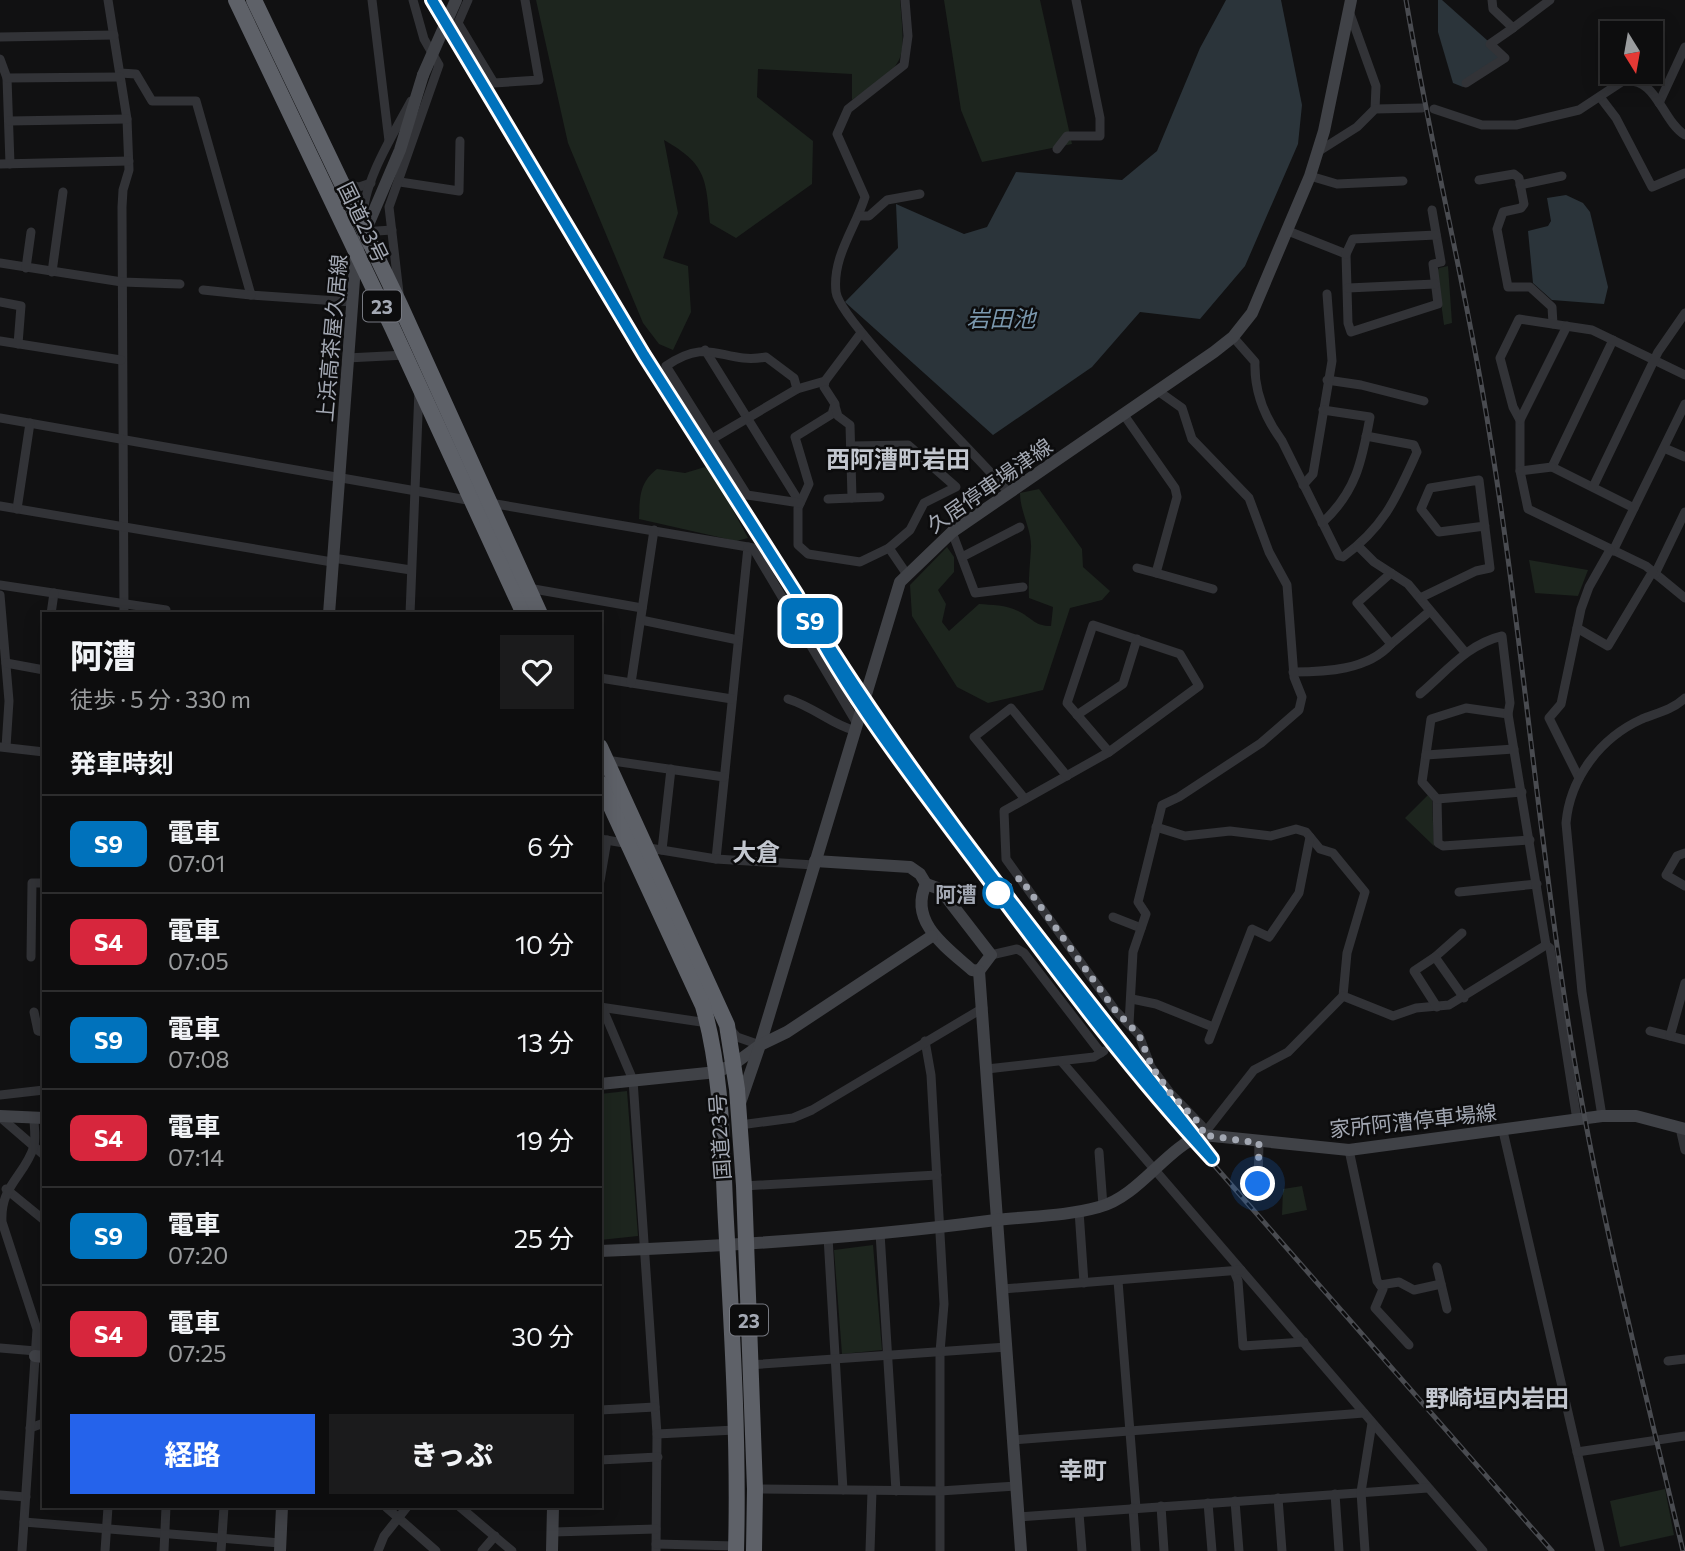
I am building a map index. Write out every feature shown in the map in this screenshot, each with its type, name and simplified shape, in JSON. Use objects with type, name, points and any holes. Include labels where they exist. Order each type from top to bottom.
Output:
[{"type":"highway","name":"国道23号","points":[[236,0],[406,355],[419,390],[523,612]]},
{"type":"highway","name":"国道23号","points":[[254,0],[400,305],[539,612]]},
{"type":"highway","name":"国道23号","points":[[603,753],[708,1023],[716,1072],[727,1244],[735,1430],[736,1548]]},
{"type":"highway","name":"国道23号","points":[[602,786],[637,845],[727,1025],[739,1107],[744,1186],[755,1489],[754,1551]]},
{"type":"main road","name":"上浜高茶屋久居線","points":[[329,612],[356,253],[400,149],[421,81],[456,0]]},
{"type":"main road","name":"久居停車場津線","points":[[739,1107],[895,593],[906,573],[952,532],[1233,337],[1252,313],[1319,151],[1350,5]]},
{"type":"main road","points":[[815,863],[910,867],[920,874],[926,884],[940,889],[991,955],[979,971],[1021,1551]]},
{"type":"main road","points":[[926,884],[922,893],[925,923],[932,936],[972,970],[979,971]]},
{"type":"main road","points":[[602,1084],[716,1072],[734,1064],[932,936]]},
{"type":"main road","name":"家所阿漕停車場線","points":[[1203,1135],[1259,1143],[1349,1150],[1602,1116],[1636,1116],[1683,1129]]},
{"type":"main road","points":[[0,1117],[39,1118]]},
{"type":"main road","points":[[602,1251],[940,1229],[1079,1211],[1103,1206],[1156,1171],[1192,1138],[1203,1135]]},
{"type":"main road","points":[[280,1547],[282,1508]]},
{"type":"main road","points":[[552,1551],[553,1508]]},
{"type":"street","points":[[108,0],[127,118],[129,161],[123,190],[121,360],[124,612]]},
{"type":"street","points":[[372,0],[389,141]]},
{"type":"street","points":[[400,305],[389,207],[439,65],[424,38],[413,0]]},
{"type":"street","points":[[468,0],[458,23],[494,83],[539,80],[525,0]]},
{"type":"street","points":[[905,0],[908,36],[904,65],[848,109],[837,134],[862,186],[864,197],[859,216],[836,266],[836,291],[841,308],[861,333],[1009,493]]},
{"type":"street","points":[[1057,149],[1067,136],[1100,136],[1100,118],[1076,0]]},
{"type":"street","points":[[1492,0],[1493,9],[1513,28]]},
{"type":"street","points":[[1466,83],[1505,58],[1490,44],[1538,5],[1550,0]]},
{"type":"street","points":[[1319,151],[1357,127],[1375,109],[1376,86],[1350,5]]},
{"type":"street","points":[[0,37],[114,35]]},
{"type":"street","points":[[1659,103],[1681,67],[1685,47]]},
{"type":"street","points":[[0,59],[6,78],[9,121],[5,164],[129,161]]},
{"type":"street","points":[[6,78],[136,74],[152,101],[196,101],[251,295]]},
{"type":"street","points":[[1434,110],[1482,125],[1516,125],[1567,115],[1630,80],[1646,86],[1670,122],[1685,135]]},
{"type":"street","points":[[363,232],[362,207],[371,183],[389,141],[421,81]]},
{"type":"street","points":[[1600,97],[1616,118],[1652,187],[1685,173]]},
{"type":"street","points":[[1375,109],[1422,108]]},
{"type":"street","points":[[9,121],[127,118]]},
{"type":"street","points":[[400,182],[459,191],[460,141]]},
{"type":"street","points":[[1479,180],[1514,174],[1520,185],[1524,204],[1521,208],[1503,212],[1497,229],[1508,287],[1530,287],[1552,307],[1553,324]]},
{"type":"street","points":[[1310,176],[1337,184],[1403,181]]},
{"type":"street","points":[[1520,185],[1562,176]]},
{"type":"street","points":[[339,181],[359,187],[371,183]]},
{"type":"street","points":[[52,272],[63,192]]},
{"type":"street","points":[[859,216],[869,216],[887,200],[920,194]]},
{"type":"street","points":[[1432,210],[1441,262],[1433,264],[1438,304],[1351,332],[1348,323],[1346,254],[1353,239],[1436,235]]},
{"type":"street","points":[[346,232],[392,230]]},
{"type":"street","points":[[1288,231],[1346,254]]},
{"type":"street","points":[[26,268],[31,232]]},
{"type":"street","points":[[0,263],[122,282],[180,284]]},
{"type":"street","points":[[1348,288],[1435,284]]},
{"type":"street","points":[[203,290],[352,302]]},
{"type":"street","points":[[1303,485],[1313,474],[1332,362],[1327,294]]},
{"type":"street","points":[[0,302],[21,306],[18,344]]},
{"type":"street","points":[[1593,487],[1654,360],[1685,313]]},
{"type":"street","points":[[1520,420],[1513,407],[1500,358],[1519,319],[1592,330],[1685,374]]},
{"type":"street","points":[[1567,326],[1520,420],[1520,471],[1528,509],[1654,573],[1685,598]]},
{"type":"street","points":[[852,498],[850,425],[838,416],[835,404],[824,387],[825,381],[861,333]]},
{"type":"street","points":[[1233,337],[1255,362],[1254,378],[1264,409],[1339,556],[1343,558],[1392,507],[1417,452],[1414,445],[1366,436]]},
{"type":"street","points":[[1552,467],[1613,340]]},
{"type":"street","points":[[0,341],[121,360]]},
{"type":"street","points":[[797,389],[794,378],[766,356],[749,360],[705,350],[686,352],[666,366],[747,495],[800,503]]},
{"type":"street","points":[[705,350],[800,503]]},
{"type":"street","points":[[347,358],[406,355]]},
{"type":"street","points":[[1327,380],[1361,385],[1424,401]]},
{"type":"street","points":[[712,439],[797,389],[825,381]]},
{"type":"street","points":[[410,612],[419,390]]},
{"type":"street","points":[[1129,1024],[1133,952],[1146,914],[1138,902],[1162,805],[1179,797],[1261,743],[1299,710],[1302,697],[1293,672],[1287,586],[1269,552],[1249,498],[1192,439],[1182,408],[1158,391]]},
{"type":"street","points":[[835,404],[832,414],[795,437],[808,477],[806,492],[800,503],[797,545],[808,554],[860,562],[889,548],[910,530],[924,503],[956,487],[908,444],[851,446]]},
{"type":"street","points":[[1578,778],[1549,718],[1561,704],[1585,596],[1612,550],[1685,404]]},
{"type":"street","points":[[1322,523],[1340,507],[1354,484],[1370,417],[1323,410]]},
{"type":"street","points":[[1124,415],[1175,488],[1177,497],[1156,573]]},
{"type":"street","points":[[0,418],[414,492],[753,548],[785,600],[854,726],[843,727],[825,714],[788,699]]},
{"type":"street","points":[[17,509],[30,423]]},
{"type":"street","points":[[1664,448],[1685,457]]},
{"type":"street","points":[[1520,471],[1552,467],[1633,508]]},
{"type":"street","points":[[1420,598],[1476,571],[1490,568],[1485,527],[1479,480],[1430,488],[1421,509],[1439,532],[1485,527]]},
{"type":"street","points":[[828,499],[880,498]]},
{"type":"street","points":[[0,506],[332,560],[411,570]]},
{"type":"street","points":[[1577,628],[1608,646],[1654,573],[1685,512]]},
{"type":"street","points":[[962,557],[1020,527]]},
{"type":"street","points":[[631,683],[654,530]]},
{"type":"street","points":[[952,532],[975,593],[1023,587]]},
{"type":"street","points":[[1358,545],[1374,562],[1420,598],[1465,651]]},
{"type":"street","points":[[716,859],[748,547]]},
{"type":"street","points":[[889,548],[906,573]]},
{"type":"street","points":[[1137,568],[1213,589]]},
{"type":"street","points":[[1391,573],[1357,603],[1391,644]]},
{"type":"street","points":[[0,585],[166,612]]},
{"type":"street","points":[[528,588],[642,608]]},
{"type":"street","points":[[51,612],[54,593]]},
{"type":"street","points":[[0,596],[9,701],[3,747],[42,752]]},
{"type":"street","points":[[1293,672],[1335,671],[1355,666],[1391,644],[1430,611]]},
{"type":"street","points":[[641,620],[738,640]]},
{"type":"street","points":[[1109,752],[1067,703],[1093,625],[1180,654],[1199,686],[1109,752],[1004,811],[1006,859],[1115,1010],[1139,1035],[1152,1067],[1171,1094],[1202,1126],[1203,1135]]},
{"type":"street","points":[[1420,694],[1461,660],[1465,651],[1483,640],[1502,636],[1510,702],[1508,714],[1546,945],[1550,948],[1577,1120]]},
{"type":"street","points":[[1077,715],[1123,684],[1137,639]]},
{"type":"street","points":[[6,663],[42,667]]},
{"type":"street","points":[[602,678],[732,699]]},
{"type":"street","points":[[1602,1116],[1581,992],[1566,823],[1568,798],[1578,778],[1604,745],[1619,731],[1671,708],[1685,698]]},
{"type":"street","points":[[1025,799],[974,737],[1011,708],[1067,776]]},
{"type":"street","points":[[1508,714],[1466,708],[1431,719],[1422,782],[1437,799],[1438,842],[1443,846],[1530,840]]},
{"type":"street","points":[[1426,755],[1514,749]]},
{"type":"street","points":[[603,753],[671,769],[724,777]]},
{"type":"street","points":[[662,850],[671,769]]},
{"type":"street","points":[[1437,799],[1522,792]]},
{"type":"street","points":[[1156,827],[1185,836],[1230,831],[1271,836],[1296,829],[1306,832],[1320,849],[1333,853],[1364,888],[1365,898],[1347,953],[1343,996],[1288,1052],[1254,1070],[1203,1135]]},
{"type":"street","points":[[1209,1040],[1252,929],[1269,937],[1299,893],[1310,837]]},
{"type":"street","points":[[602,860],[604,840],[716,859],[815,863]]},
{"type":"street","points":[[1685,853],[1677,856],[1666,875],[1685,887]]},
{"type":"street","points":[[31,957],[32,883],[42,883]]},
{"type":"street","points":[[1459,892],[1537,884]]},
{"type":"street","points":[[1113,917],[1142,928]]},
{"type":"street","points":[[1437,1007],[1414,971],[1462,933]]},
{"type":"street","points":[[1343,996],[1393,1016],[1416,1008],[1437,1007],[1464,998],[1546,945]]},
{"type":"street","points":[[987,1069],[1062,1062],[1094,1057],[1103,1052],[1024,953],[1017,950],[991,955]]},
{"type":"street","points":[[1435,957],[1464,998]]},
{"type":"street","points":[[1670,1037],[1685,983]]},
{"type":"street","points":[[1132,999],[1156,1004],[1213,1027]]},
{"type":"street","points":[[602,1007],[708,1023]]},
{"type":"street","points":[[740,1125],[793,1118],[812,1110],[983,1008]]},
{"type":"street","points":[[602,1009],[632,1070],[657,1434],[656,1547],[736,1548]]},
{"type":"street","points":[[34,1012],[38,1031],[42,1032]]},
{"type":"street","points":[[727,1025],[737,1037],[760,1045]]},
{"type":"street","points":[[1650,1031],[1685,1040]]},
{"type":"street","points":[[925,1041],[937,1175],[944,1304],[940,1352],[940,1551]]},
{"type":"street","points":[[1062,1062],[1238,1271],[1304,1342],[1483,1551]]},
{"type":"street","points":[[0,1095],[42,1090]]},
{"type":"street","points":[[0,1117],[42,1153]]},
{"type":"street","points":[[22,1551],[38,1355],[34,1320],[1,1216],[0,1205],[6,1189],[34,1147],[39,1118]]},
{"type":"street","points":[[1683,1129],[1685,1150]]},
{"type":"street","points":[[1503,1131],[1600,1551]]},
{"type":"street","points":[[1254,1189],[1258,1184],[1259,1143]]},
{"type":"street","points":[[1349,1150],[1382,1289],[1372,1306],[1409,1345]]},
{"type":"street","points":[[1099,1152],[1103,1206]]},
{"type":"street","points":[[744,1186],[937,1175]]},
{"type":"street","points":[[6,1189],[42,1218]]},
{"type":"street","points":[[1079,1211],[1084,1283]]},
{"type":"street","points":[[880,1233],[896,1491]]},
{"type":"street","points":[[828,1237],[843,1490]]},
{"type":"street","points":[[1437,1267],[1447,1309]]},
{"type":"street","points":[[1003,1289],[1238,1271]]},
{"type":"street","points":[[1238,1271],[1243,1346],[1304,1342]]},
{"type":"street","points":[[1118,1281],[1136,1551]]},
{"type":"street","points":[[1380,1285],[1399,1282],[1414,1290],[1441,1284]]},
{"type":"street","points":[[732,1366],[1007,1347]]},
{"type":"street","points":[[0,1348],[38,1355]]},
{"type":"street","points":[[1668,1361],[1685,1359]]},
{"type":"street","points":[[602,1410],[655,1408]]},
{"type":"street","points":[[1013,1440],[1364,1413]]},
{"type":"street","points":[[1365,1551],[1361,1492],[1372,1423]]},
{"type":"street","points":[[30,1428],[42,1424]]},
{"type":"street","points":[[657,1434],[735,1430]]},
{"type":"street","points":[[1577,1452],[1685,1436]]},
{"type":"street","points":[[602,1460],[658,1457]]},
{"type":"street","points":[[755,1489],[940,1492],[1016,1486]]},
{"type":"street","points":[[1018,1517],[1428,1488]]},
{"type":"street","points":[[870,1551],[872,1491]]},
{"type":"street","points":[[1335,1494],[1339,1551]]},
{"type":"street","points":[[0,1495],[26,1497]]},
{"type":"street","points":[[1278,1498],[1282,1551]]},
{"type":"street","points":[[1235,1501],[1239,1551]]},
{"type":"street","points":[[1208,1503],[1212,1551]]},
{"type":"street","points":[[1161,1506],[1164,1551]]},
{"type":"street","points":[[105,1551],[108,1508]]},
{"type":"street","points":[[164,1551],[166,1508]]},
{"type":"street","points":[[221,1551],[224,1508]]},
{"type":"street","points":[[387,1508],[436,1551]]},
{"type":"street","points":[[378,1551],[384,1536],[406,1508]]},
{"type":"street","points":[[461,1508],[512,1551]]},
{"type":"street","points":[[1080,1513],[1082,1551]]},
{"type":"street","points":[[24,1522],[222,1538],[280,1547]]},
{"type":"street","points":[[553,1532],[656,1529]]},
{"type":"street","points":[[482,1551],[495,1536]]},
{"type":"shaded area","points":[[536,0],[900,0],[903,39],[898,61],[883,78],[852,100],[852,74],[758,69],[757,97],[813,141],[812,184],[736,238],[710,223],[705,183],[701,174],[688,157],[664,140],[678,213],[663,258],[688,266],[691,312],[673,350],[659,344],[643,323],[568,143]]},
{"type":"shaded area","points":[[944,0],[1040,0],[1072,144],[982,162],[961,110]]},
{"type":"shaded area","points":[[1448,266],[1452,323],[1444,325],[1437,272],[1439,268]]},
{"type":"shaded area","points":[[705,467],[713,473],[748,538],[736,541],[639,519],[640,497],[644,485],[657,469],[685,473]]},
{"type":"shaded area","points":[[1039,489],[1082,549],[1083,567],[1110,591],[1102,600],[1070,608],[1043,690],[988,703],[957,687],[912,616],[910,585],[947,547],[954,557],[954,572],[938,590],[946,604],[942,622],[949,631],[979,604],[1010,608],[1038,623],[1051,626],[1053,607],[1029,598],[1031,541],[1020,493]]},
{"type":"shaded area","points":[[1529,560],[1588,570],[1578,596],[1535,593]]},
{"type":"shaded area","points":[[1428,795],[1432,800],[1434,846],[1405,818]]},
{"type":"shaded area","points":[[627,1091],[638,1236],[602,1240],[602,1094]]},
{"type":"shaded area","points":[[1302,1186],[1307,1210],[1282,1215],[1283,1189]]},
{"type":"shaded area","points":[[873,1245],[882,1350],[842,1354],[834,1250]]},
{"type":"shaded area","points":[[1665,1489],[1674,1535],[1620,1547],[1610,1501]]},
{"type":"water","name":"岩田池","points":[[1226,0],[1281,0],[1302,105],[1298,144],[1245,266],[1200,319],[1140,312],[1092,367],[993,435],[845,302],[898,248],[896,204],[964,234],[987,227],[1016,172],[1122,180],[1157,151],[1200,48]]},
{"type":"water","points":[[1438,0],[1442,0],[1488,41],[1500,56],[1463,87],[1453,83],[1438,32]]},
{"type":"water","points":[[1566,195],[1583,203],[1590,212],[1608,287],[1604,304],[1552,300],[1533,283],[1528,231],[1548,226],[1551,221],[1547,198]]},
{"type":"railway","points":[[432,0],[644,355],[746,511],[797,595],[816,634],[889,747],[1150,1092],[1552,1551]]},
{"type":"railway","points":[[1406,0],[1473,340],[1495,470],[1559,959],[1582,1104],[1622,1297],[1683,1551]]},
{"type":"train","name":"S9","points":[[432,0],[457,46],[547,188],[644,355],[746,511],[797,595],[816,634],[860,706],[1150,1092],[1212,1159],[1125,1051],[911,770],[862,700],[809,614]]},
{"type":"place","name":"阿漕","points":[[998,893]]},
{"type":"district","name":"西阿漕町岩田","points":[[898,458]]},
{"type":"district","name":"大倉","points":[[756,851]]},
{"type":"district","name":"野崎垣内岩田","points":[[1497,1397]]},
{"type":"district","name":"幸町","points":[[1083,1469]]},
{"type":"route","points":[[998,893],[1020,878],[1095,977],[1115,1010],[1139,1035],[1152,1067],[1171,1094],[1202,1126],[1203,1135],[1259,1143],[1258,1184]]}]
